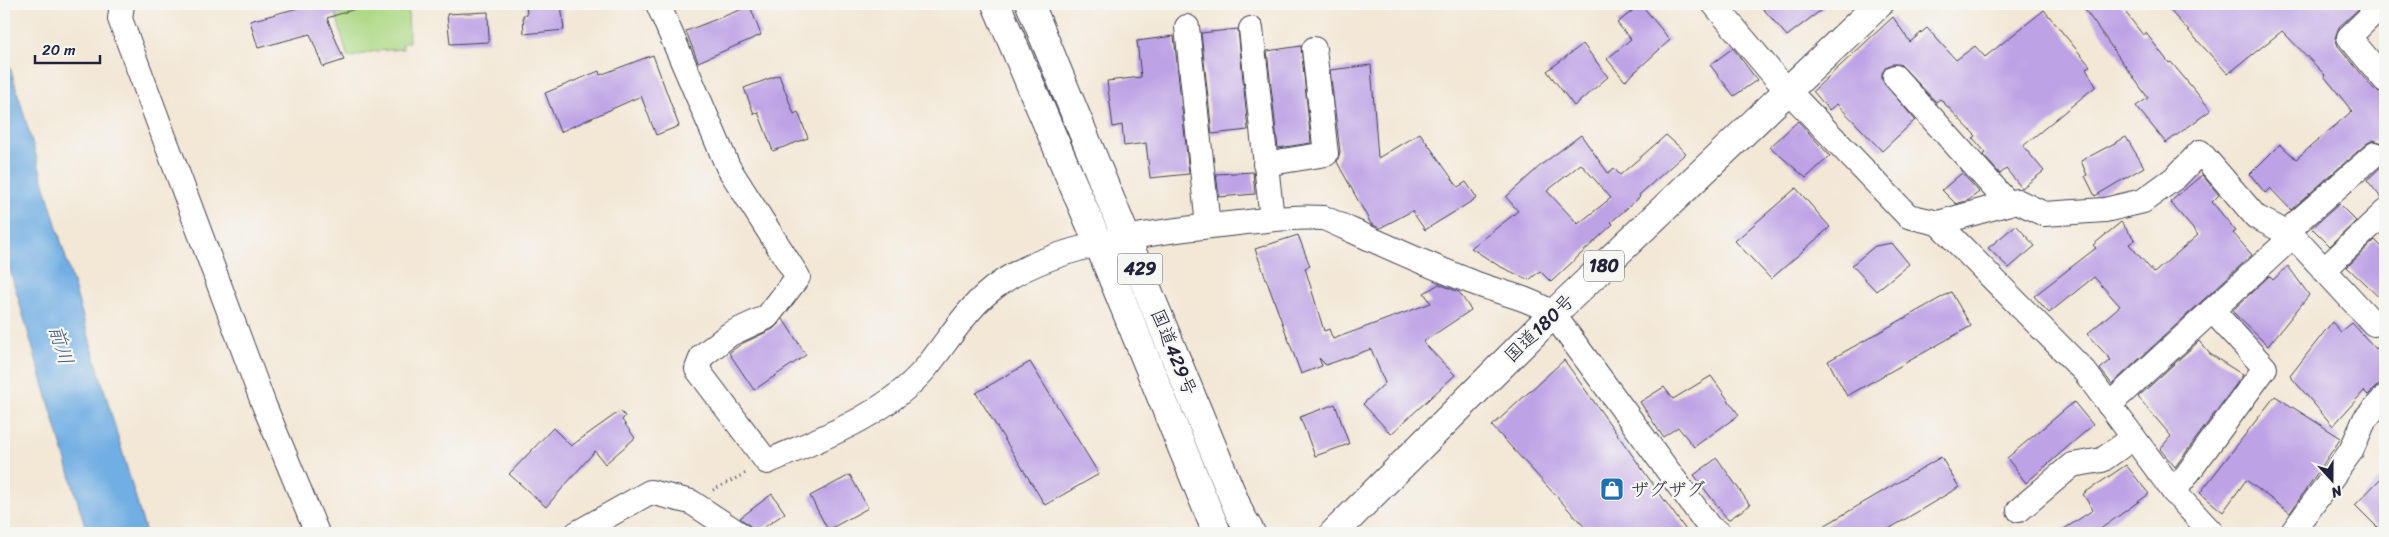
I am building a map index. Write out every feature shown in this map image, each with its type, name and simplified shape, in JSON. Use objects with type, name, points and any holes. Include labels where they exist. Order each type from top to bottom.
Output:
[{"type":"highway","name":"国道429号","points":[[996,4],[1217,533]]},
{"type":"highway","name":"国道429号","points":[[1030,4],[1240,514],[1251,533]]},
{"type":"highway","name":"国道180号","points":[[1334,533],[1553,314],[1879,4]]},
{"type":"street","points":[[122,4],[120,19],[264,405],[317,533]]},
{"type":"street","points":[[658,4],[728,167],[798,277],[766,317],[730,334],[702,356],[697,369],[767,462],[851,425],[889,400],[924,370],[971,308],[1002,282],[1042,260],[1098,245],[1208,226],[1272,219],[1324,218],[1481,286],[1538,304],[1553,314],[1710,528],[1719,533]]},
{"type":"street","points":[[1714,4],[1788,90],[1908,216],[1938,222],[2017,201],[2044,214],[2105,210],[2144,201],[2176,177],[2200,152],[2256,216],[2289,234],[2374,324]]},
{"type":"street","points":[[2383,4],[2349,37],[2385,80]]},
{"type":"street","points":[[1187,27],[1208,226]]},
{"type":"street","points":[[1251,29],[1272,219]]},
{"type":"street","points":[[1265,164],[1326,154],[1314,49]]},
{"type":"street","points":[[1895,76],[2008,203]]},
{"type":"street","points":[[2109,405],[2212,310],[2289,234],[2375,154]]},
{"type":"street","points":[[2324,270],[2385,212]]},
{"type":"street","points":[[1938,222],[2084,372],[2174,492],[2212,533]]},
{"type":"street","points":[[2174,492],[2265,368],[2212,310]]},
{"type":"street","points":[[2292,533],[2351,451],[2365,419],[2385,397]]},
{"type":"street","points":[[2019,510],[2072,465],[2102,460],[2133,438]]},
{"type":"street","points":[[577,533],[650,492],[691,502],[738,533]]},
{"type":"path","points":[[691,502],[767,462]]},
{"type":"green space","points":[[333,4],[408,4],[409,42],[403,43],[403,49],[375,51],[348,58]]},
{"type":"water","name":"前川","points":[[4,46],[146,533],[87,533],[4,250]]},
{"type":"building","points":[[297,4],[360,4],[361,7],[327,18],[344,60],[323,67],[310,34],[258,48],[250,21],[298,8]]},
{"type":"building","points":[[526,4],[561,4],[564,30],[524,34],[523,15],[527,15]]},
{"type":"building","points":[[1641,4],[1670,40],[1625,81],[1607,59],[1631,39],[1617,23]]},
{"type":"building","points":[[1759,4],[1829,4],[1787,36]]},
{"type":"building","points":[[2081,4],[2119,4],[2143,35],[2146,33],[2169,63],[2171,62],[2211,110],[2166,143],[2136,106],[2148,98]]},
{"type":"building","points":[[2164,4],[2364,4],[2339,27],[2335,38],[2338,46],[2374,89],[2385,94],[2385,142],[2373,140],[2366,144],[2291,210],[2270,188],[2265,193],[2250,174],[2280,144],[2296,159],[2352,111],[2325,75],[2282,31],[2228,74]]},
{"type":"building","points":[[750,6],[761,35],[698,62],[686,31]]},
{"type":"building","points":[[2044,10],[2090,66],[2086,69],[2096,86],[2023,146],[2044,171],[2022,188],[2006,169],[2000,174],[1983,155],[1986,153],[1973,138],[1976,136],[1940,99],[1936,102],[1900,64],[1892,64],[1886,67],[1882,73],[1882,80],[1915,120],[1882,151],[1837,104],[1829,110],[1813,91],[1893,17],[1910,42],[1927,28],[1956,60],[1975,46],[1985,57]]},
{"type":"building","points":[[488,12],[489,42],[450,44],[447,14]]},
{"type":"building","points":[[1238,29],[1248,130],[1212,134],[1201,33]]},
{"type":"building","points":[[1174,36],[1189,174],[1150,178],[1146,143],[1124,146],[1122,125],[1113,127],[1107,81],[1141,77],[1137,41]]},
{"type":"building","points":[[1583,44],[1608,77],[1574,106],[1547,71]]},
{"type":"building","points":[[1301,46],[1311,143],[1278,148],[1267,51]]},
{"type":"building","points":[[1733,48],[1757,80],[1734,96],[1710,65]]},
{"type":"building","points":[[653,55],[679,126],[656,135],[641,96],[560,132],[545,93],[599,71],[600,75]]},
{"type":"building","points":[[1371,65],[1378,158],[1420,133],[1458,187],[1466,182],[1477,198],[1425,230],[1412,211],[1380,228],[1371,224],[1337,162],[1340,152],[1330,70]]},
{"type":"building","points":[[779,75],[794,114],[798,112],[808,138],[773,151],[758,112],[754,114],[744,88]]},
{"type":"building","points":[[1798,121],[1830,156],[1806,178],[1770,147]]},
{"type":"building","points":[[1581,135],[1608,173],[1614,168],[1620,175],[1666,135],[1686,153],[1639,195],[1640,197],[1611,222],[1613,224],[1551,282],[1540,271],[1529,280],[1499,266],[1471,248],[1518,211],[1506,197],[1541,165]],"holes":[[[1581,164],[1611,198],[1578,224],[1547,191]]]},
{"type":"building","points":[[2126,137],[2144,167],[2095,196],[2085,176],[2087,175],[2081,161]]},
{"type":"building","points":[[2383,165],[2385,168],[2385,199],[2382,199],[2367,180]]},
{"type":"building","points":[[1253,172],[1255,194],[1219,197],[1216,174]]},
{"type":"building","points":[[1962,173],[1979,192],[1969,200],[1956,204],[1942,190]]},
{"type":"building","points":[[2202,175],[2219,195],[2212,202],[2236,231],[2233,233],[2252,255],[2112,384],[2100,369],[2111,360],[2087,334],[2120,306],[2094,277],[2049,313],[2034,296],[2096,248],[2093,245],[2121,222],[2135,240],[2129,244],[2154,273],[2198,235],[2170,202]]},
{"type":"building","points":[[1796,188],[1830,227],[1771,279],[1735,241]]},
{"type":"building","points":[[2339,204],[2356,221],[2330,246],[2312,228]]},
{"type":"building","points":[[2016,225],[2035,246],[2009,268],[1988,248]]},
{"type":"building","points":[[1298,235],[1310,266],[1305,268],[1324,331],[1329,329],[1333,339],[1431,303],[1424,293],[1439,284],[1459,292],[1471,310],[1423,342],[1455,375],[1391,434],[1363,404],[1385,383],[1371,349],[1326,365],[1319,358],[1322,366],[1301,374],[1255,249]]},
{"type":"building","points":[[2375,240],[2385,250],[2385,303],[2347,267]]},
{"type":"building","points":[[1892,243],[1909,264],[1876,291],[1852,265],[1875,246]]},
{"type":"building","points":[[2288,266],[2309,295],[2268,346],[2232,311],[2269,276],[2273,280]]},
{"type":"building","points":[[1951,292],[1971,326],[1847,396],[1828,361]]},
{"type":"building","points":[[783,319],[806,355],[754,390],[729,353],[741,344],[773,329]]},
{"type":"building","points":[[2332,322],[2341,332],[2352,323],[2376,349],[2385,338],[2385,378],[2368,395],[2364,391],[2333,426],[2290,376]]},
{"type":"building","points":[[2199,341],[2210,354],[2243,375],[2175,467],[2160,449],[2171,436],[2138,397]]},
{"type":"building","points":[[1564,360],[1688,533],[1590,533],[1492,426]]},
{"type":"building","points":[[1030,362],[1099,474],[1045,505],[976,393]]},
{"type":"building","points":[[1711,376],[1739,415],[1694,447],[1678,427],[1663,437],[1640,402],[1664,387],[1673,399]]},
{"type":"building","points":[[2275,396],[2341,438],[2290,513],[2246,480],[2223,512],[2200,493]]},
{"type":"building","points":[[2074,402],[2093,425],[2026,483],[2007,458]]},
{"type":"building","points":[[1335,404],[1349,444],[1315,456],[1300,417]]},
{"type":"building","points":[[620,411],[625,416],[622,420],[635,438],[605,464],[595,451],[546,507],[509,474],[553,428],[571,446]]},
{"type":"building","points":[[1941,457],[1959,487],[1882,533],[1812,533]]},
{"type":"building","points":[[1717,458],[1750,505],[1728,520],[1694,475]]},
{"type":"building","points":[[2126,465],[2149,494],[2095,533],[2058,533],[2093,510],[2083,494]]},
{"type":"building","points":[[2385,474],[2385,533],[2383,533],[2355,505]]},
{"type":"building","points":[[850,475],[868,508],[828,530],[810,496]]},
{"type":"building","points":[[772,494],[785,513],[756,533],[752,533],[750,526],[740,518]]},
{"type":"place","name":"ザグザグ","points":[[1612,489]]}]
